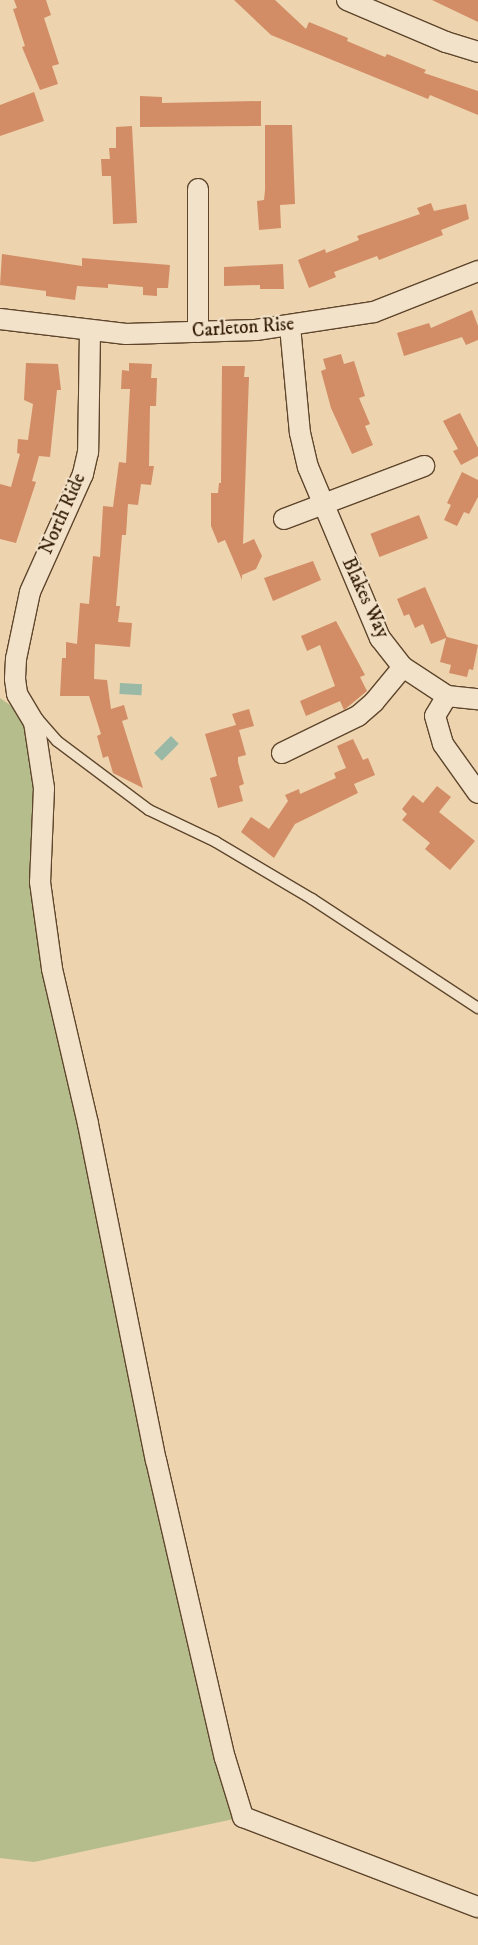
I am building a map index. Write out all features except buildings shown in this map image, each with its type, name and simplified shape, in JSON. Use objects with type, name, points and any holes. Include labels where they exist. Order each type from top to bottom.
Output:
[{"type":"street","points":[[347,0],[446,42],[478,52]]},
{"type":"street","points":[[198,189],[198,332]]},
{"type":"street","name":"Carleton Rise","points":[[0,319],[90,331],[198,332],[290,326],[374,312],[478,271]]},
{"type":"street","name":"Blakes Way","points":[[290,326],[300,432],[308,467],[380,638],[403,667],[446,696],[478,699]]},
{"type":"street","name":"North Ride","points":[[17,694],[16,659],[30,592],[83,474],[88,452],[90,331]]},
{"type":"street","points":[[284,519],[424,466]]},
{"type":"street","points":[[282,753],[358,716],[374,702],[403,667]]},
{"type":"street","points":[[17,694],[34,722],[44,788],[40,882],[52,969],[88,1124],[158,1470],[225,1758],[243,1817],[478,1907]]},
{"type":"street","points":[[446,696],[435,716],[443,744],[478,793]]},
{"type":"lane","points":[[17,694],[57,741],[149,810],[216,842],[312,899],[478,1008]]},
{"type":"green space","points":[[0,698],[34,722],[40,882],[243,1817],[34,1862],[0,1858]]},
{"type":"shaded area","points":[[120,683],[142,684],[141,695],[119,694]]},
{"type":"shaded area","points":[[171,736],[179,744],[162,761],[154,753]]}]
